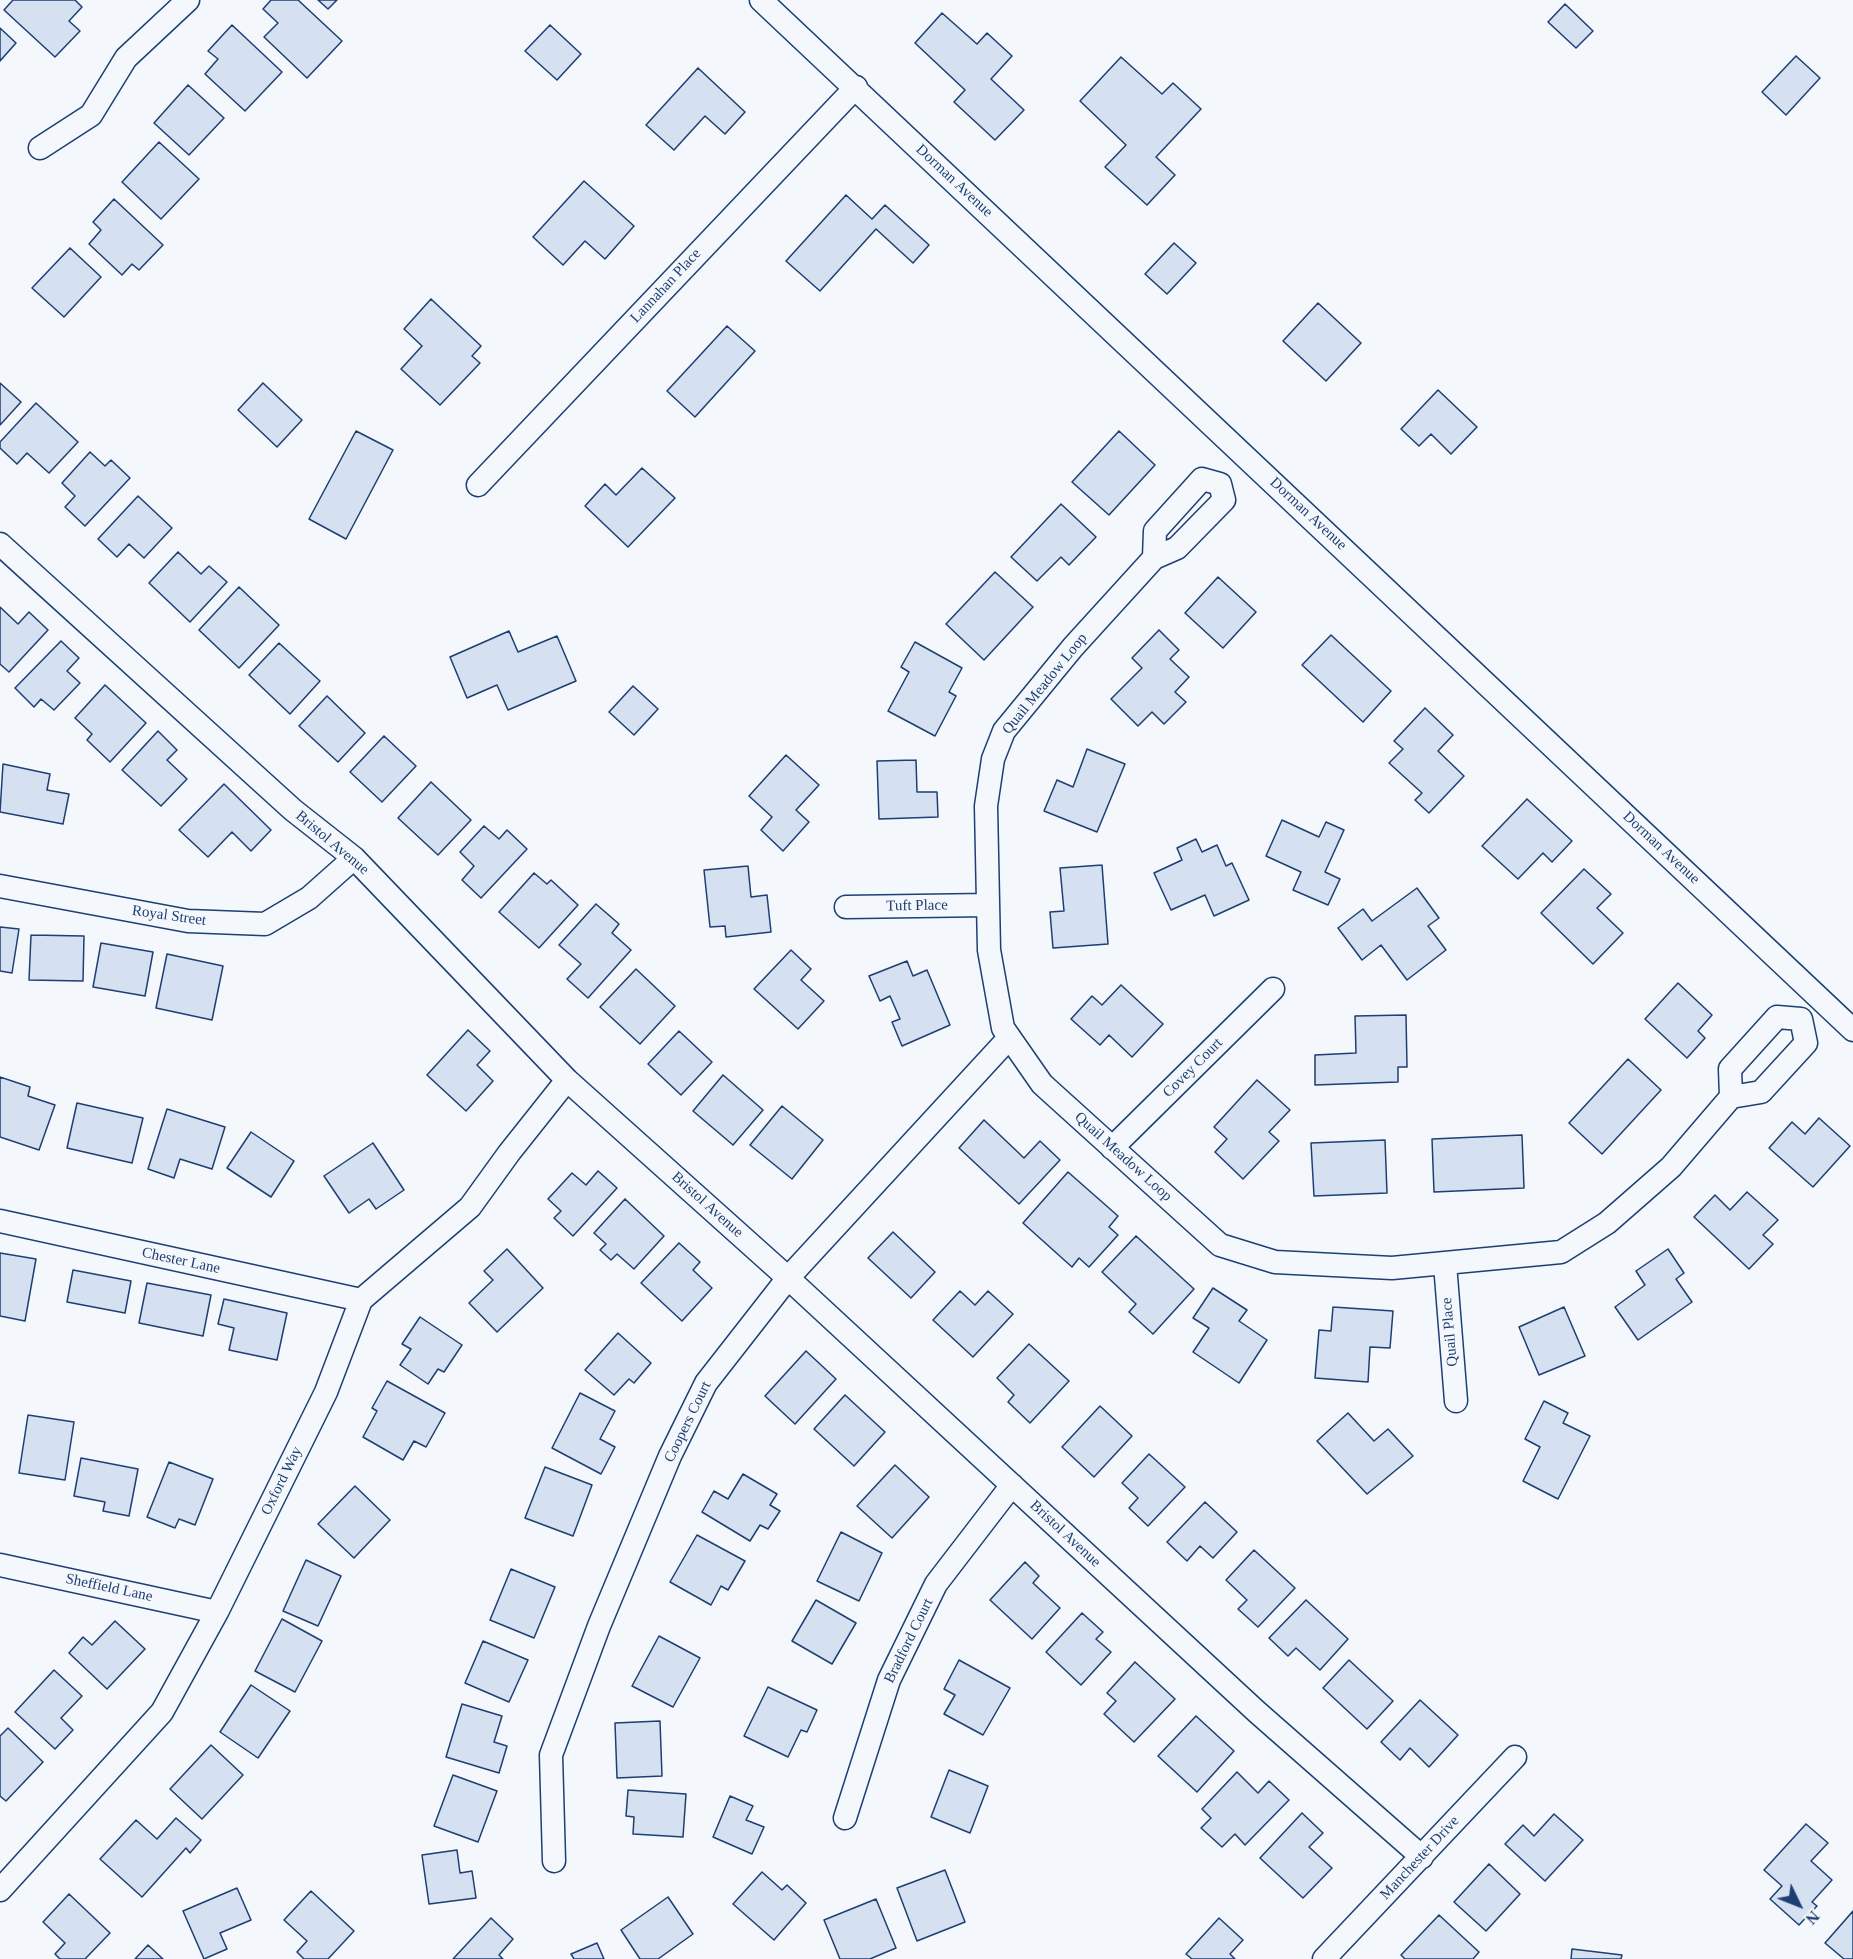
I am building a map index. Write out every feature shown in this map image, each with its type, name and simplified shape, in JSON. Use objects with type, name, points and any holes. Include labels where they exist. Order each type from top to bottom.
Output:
[{"type":"street","points":[[40,148],[91,115],[126,58],[188,0]]},
{"type":"street","name":"Dorman Avenue","points":[[761,0],[856,87],[1853,1030]]},
{"type":"street","name":"Lannahan Place","points":[[478,485],[856,87]]},
{"type":"street","name":"Quail Meadow Loop","points":[[1248,457],[1220,484],[1202,479],[1155,531],[1155,558],[1073,646],[1004,731],[993,759],[986,806],[989,950],[1003,1028],[1042,1084],[1220,1245],[1275,1262],[1392,1268],[1561,1252],[1607,1223],[1671,1167],[1731,1097]]},
{"type":"street","name":"Bristol Avenue","points":[[0,544],[292,810],[354,858],[567,1080],[788,1278],[1257,1712],[1422,1857]]},
{"type":"street","name":"Royal Street","points":[[0,886],[188,921],[265,924],[309,898],[354,858]]},
{"type":"street","name":"Tuft Place","points":[[846,907],[988,905]]},
{"type":"street","name":"Covey Court","points":[[1112,1148],[1273,989]]},
{"type":"street","points":[[1801,1019],[1819,999]]},
{"type":"street","points":[[1778,1017],[1801,1019],[1806,1042],[1761,1092],[1731,1097],[1730,1069],[1778,1017]]},
{"type":"street","name":"Coopers Court","points":[[554,1861],[551,1755],[603,1617],[670,1456],[705,1383],[788,1278],[1010,1038]]},
{"type":"street","name":"Oxford Way","points":[[0,1890],[162,1712],[217,1612],[326,1392],[361,1300],[470,1207],[567,1080]]},
{"type":"street","name":"Chester Lane","points":[[0,1221],[361,1300]]},
{"type":"street","name":"Quail Place","points":[[1445,1263],[1456,1401]]},
{"type":"street","name":"Bradford Court","points":[[845,1818],[889,1680],[936,1584],[1012,1485]]},
{"type":"street","name":"Sheffield Lane","points":[[0,1565],[217,1612]]},
{"type":"street","name":"Manchester Drive","points":[[1324,1959],[1515,1757]]},
{"type":"building","points":[[13,0],[75,0],[82,7],[69,21],[80,31],[55,57],[4,10]]},
{"type":"building","points":[[271,0],[298,0],[342,41],[307,78],[264,37],[278,23],[263,9]]},
{"type":"building","points":[[318,0],[337,0],[328,9]]},
{"type":"building","points":[[1565,4],[1593,31],[1576,48],[1548,22]]},
{"type":"building","points":[[942,13],[977,44],[987,33],[1012,56],[991,79],[1024,110],[995,140],[954,102],[965,90],[915,43]]},
{"type":"building","points":[[232,25],[282,72],[245,111],[205,74],[218,59],[208,51]]},
{"type":"building","points":[[550,25],[581,54],[557,80],[525,51]]},
{"type":"building","points":[[0,28],[16,43],[0,61]]},
{"type":"building","points":[[1796,56],[1820,78],[1786,115],[1762,92]]},
{"type":"building","points":[[1121,57],[1162,94],[1173,83],[1201,109],[1156,157],[1175,175],[1147,205],[1105,167],[1126,145],[1080,101]]},
{"type":"building","points":[[698,68],[745,112],[725,134],[705,116],[674,150],[646,125]]},
{"type":"building","points":[[188,85],[224,118],[189,155],[154,123]]},
{"type":"building","points":[[159,142],[199,179],[161,219],[122,182]]},
{"type":"building","points":[[584,181],[634,226],[605,259],[585,241],[563,265],[533,237]]},
{"type":"building","points":[[846,195],[872,219],[885,205],[929,245],[913,263],[876,229],[820,291],[786,261]]},
{"type":"building","points":[[114,199],[163,245],[139,270],[132,264],[122,275],[89,244],[101,230],[93,222]]},
{"type":"building","points":[[1174,243],[1196,263],[1167,294],[1145,274]]},
{"type":"building","points":[[70,248],[101,277],[64,317],[32,288]]},
{"type":"building","points":[[431,299],[481,346],[472,356],[480,363],[440,405],[401,369],[422,346],[404,329]]},
{"type":"building","points":[[1318,303],[1361,343],[1326,381],[1283,341]]},
{"type":"building","points":[[727,326],[755,351],[695,417],[667,391]]},
{"type":"building","points":[[0,383],[21,402],[0,425]]},
{"type":"building","points":[[263,383],[302,420],[277,447],[238,410]]},
{"type":"building","points":[[1438,390],[1477,427],[1451,454],[1431,434],[1419,446],[1401,429]]},
{"type":"building","points":[[36,403],[78,442],[49,473],[27,453],[17,464],[0,448],[0,442]]},
{"type":"building","points":[[356,431],[393,450],[346,539],[309,519]]},
{"type":"building","points":[[1119,431],[1155,465],[1109,515],[1072,482]]},
{"type":"building","points":[[90,452],[105,466],[111,460],[130,478],[85,526],[65,507],[75,496],[62,483]]},
{"type":"building","points":[[642,468],[675,498],[628,547],[585,506],[605,484],[616,495]]},
{"type":"building","points":[[138,496],[172,528],[144,558],[129,544],[117,557],[98,539]]},
{"type":"building","points":[[1061,504],[1096,537],[1069,565],[1061,557],[1037,581],[1011,557]]},
{"type":"building","points":[[178,552],[201,574],[209,566],[227,582],[190,622],[149,583]]},
{"type":"building","points":[[995,572],[1033,607],[984,660],[946,624]]},
{"type":"building","points":[[1218,577],[1256,612],[1223,648],[1185,613]]},
{"type":"building","points":[[239,587],[279,625],[239,668],[199,630]]},
{"type":"building","points":[[0,607],[18,624],[29,612],[48,630],[9,672],[0,664]]},
{"type":"building","points":[[1159,630],[1179,650],[1170,659],[1189,677],[1175,692],[1186,702],[1164,724],[1152,712],[1138,726],[1111,699],[1142,668],[1132,658]]},
{"type":"building","points":[[509,631],[518,652],[557,636],[576,681],[508,710],[497,685],[467,698],[450,657]]},
{"type":"building","points":[[1331,635],[1391,691],[1363,722],[1302,665]]},
{"type":"building","points":[[61,641],[79,658],[67,671],[80,683],[54,710],[41,699],[34,707],[15,688]]},
{"type":"building","points":[[915,642],[962,668],[949,692],[956,696],[935,736],[888,711],[909,672],[901,667]]},
{"type":"building","points":[[279,643],[320,681],[290,714],[249,675]]},
{"type":"building","points":[[105,685],[146,723],[110,762],[87,740],[92,734],[75,718]]},
{"type":"building","points":[[633,686],[658,709],[634,735],[609,712]]},
{"type":"building","points":[[327,696],[365,733],[338,762],[299,726]]},
{"type":"building","points":[[1425,708],[1453,735],[1438,751],[1464,776],[1429,813],[1415,800],[1422,793],[1389,763],[1403,749],[1394,741]]},
{"type":"building","points":[[158,731],[177,750],[167,760],[187,779],[161,806],[122,770]]},
{"type":"building","points":[[384,736],[416,766],[382,802],[350,772]]},
{"type":"building","points":[[1087,749],[1125,764],[1097,832],[1044,811],[1057,780],[1073,787]]},
{"type":"building","points":[[786,755],[819,785],[796,810],[809,822],[783,851],[761,830],[772,817],[749,796]]},
{"type":"building","points":[[916,760],[917,792],[937,792],[938,817],[879,819],[877,761]]},
{"type":"building","points":[[3,764],[50,774],[47,790],[69,794],[63,824],[0,812]]},
{"type":"building","points":[[431,782],[471,820],[438,855],[398,818]]},
{"type":"building","points":[[224,784],[271,830],[251,851],[232,832],[208,857],[179,830]]},
{"type":"building","points":[[1527,799],[1572,841],[1552,862],[1543,853],[1518,879],[1482,846]]},
{"type":"building","points":[[1282,820],[1319,837],[1326,822],[1344,830],[1325,872],[1340,879],[1328,905],[1293,890],[1301,872],[1266,856]]},
{"type":"building","points":[[484,826],[499,839],[507,830],[527,849],[481,898],[462,880],[474,866],[460,852]]},
{"type":"building","points":[[1196,839],[1202,852],[1217,845],[1226,866],[1232,863],[1249,900],[1214,916],[1205,895],[1171,910],[1154,873],[1182,860],[1177,848]]},
{"type":"building","points":[[1102,865],[1108,944],[1053,948],[1050,912],[1064,911],[1060,868]]},
{"type":"building","points":[[748,866],[751,897],[767,895],[771,932],[726,937],[725,926],[710,927],[704,870]]},
{"type":"building","points":[[1584,869],[1611,894],[1597,908],[1623,933],[1593,964],[1541,913]]},
{"type":"building","points":[[534,873],[547,884],[551,880],[578,905],[539,948],[499,912]]},
{"type":"building","points":[[1417,888],[1439,918],[1428,926],[1446,950],[1407,980],[1381,945],[1362,960],[1338,928],[1363,909],[1372,921]]},
{"type":"building","points":[[596,904],[619,924],[612,933],[631,950],[588,998],[567,979],[581,964],[559,945]]},
{"type":"building","points":[[0,927],[19,929],[12,973],[0,971]]},
{"type":"building","points":[[31,935],[84,936],[83,981],[29,980]]},
{"type":"building","points":[[101,943],[153,952],[145,996],[93,987]]},
{"type":"building","points":[[791,950],[811,969],[801,980],[824,1001],[798,1029],[754,989]]},
{"type":"building","points":[[167,954],[223,966],[212,1020],[156,1008]]},
{"type":"building","points":[[907,961],[913,976],[927,970],[950,1025],[902,1046],[892,1022],[900,1019],[890,996],[880,1001],[869,976]]},
{"type":"building","points":[[636,969],[675,1006],[640,1044],[600,1007]]},
{"type":"building","points":[[1678,983],[1712,1015],[1698,1031],[1705,1038],[1687,1058],[1645,1019]]},
{"type":"building","points":[[1121,985],[1163,1024],[1132,1057],[1109,1035],[1100,1045],[1071,1019],[1092,996],[1102,1005]]},
{"type":"building","points":[[1406,1015],[1407,1067],[1398,1067],[1398,1082],[1315,1085],[1315,1055],[1356,1053],[1355,1016]]},
{"type":"building","points":[[468,1030],[490,1051],[477,1065],[493,1081],[466,1111],[427,1075]]},
{"type":"building","points":[[679,1031],[712,1062],[681,1095],[648,1064]]},
{"type":"building","points":[[1628,1059],[1661,1090],[1602,1154],[1569,1123]]},
{"type":"building","points":[[723,1075],[763,1110],[733,1145],[693,1111]]},
{"type":"building","points":[[0,1077],[30,1087],[28,1096],[55,1105],[39,1150],[0,1137]]},
{"type":"building","points":[[1257,1080],[1290,1110],[1269,1132],[1279,1141],[1243,1179],[1215,1152],[1227,1139],[1214,1127]]},
{"type":"building","points":[[77,1103],[143,1118],[132,1163],[67,1148]]},
{"type":"building","points":[[782,1106],[823,1140],[792,1179],[750,1145]]},
{"type":"building","points":[[167,1109],[225,1127],[212,1169],[180,1159],[174,1178],[148,1169]]},
{"type":"building","points":[[1819,1118],[1850,1146],[1813,1187],[1769,1148],[1792,1122],[1805,1134]]},
{"type":"building","points":[[984,1120],[1024,1158],[1040,1141],[1060,1160],[1019,1204],[959,1148]]},
{"type":"building","points":[[251,1132],[294,1161],[271,1197],[227,1168]]},
{"type":"building","points":[[1522,1135],[1524,1188],[1434,1192],[1432,1139]]},
{"type":"building","points":[[1385,1140],[1387,1193],[1314,1196],[1311,1143]]},
{"type":"building","points":[[373,1143],[404,1190],[376,1209],[369,1199],[349,1213],[324,1176]]},
{"type":"building","points":[[598,1171],[617,1188],[573,1236],[554,1218],[561,1211],[548,1199],[572,1173],[586,1185]]},
{"type":"building","points":[[1068,1172],[1118,1216],[1109,1227],[1118,1235],[1089,1267],[1079,1258],[1072,1267],[1023,1223]]},
{"type":"building","points":[[1747,1192],[1778,1220],[1763,1235],[1773,1244],[1749,1269],[1694,1217],[1715,1195],[1730,1210]]},
{"type":"building","points":[[625,1199],[664,1236],[634,1269],[617,1254],[611,1260],[600,1250],[606,1244],[594,1233]]},
{"type":"building","points":[[893,1232],[935,1272],[911,1298],[868,1258]]},
{"type":"building","points":[[1136,1236],[1194,1289],[1153,1334],[1129,1312],[1136,1304],[1102,1272]]},
{"type":"building","points":[[679,1243],[700,1262],[693,1270],[712,1288],[682,1321],[641,1283]]},
{"type":"building","points":[[507,1249],[543,1288],[497,1332],[469,1303],[493,1280],[484,1271]]},
{"type":"building","points":[[1668,1249],[1684,1273],[1676,1279],[1692,1302],[1638,1340],[1615,1307],[1645,1285],[1636,1271]]},
{"type":"building","points":[[0,1253],[36,1259],[25,1321],[0,1316]]},
{"type":"building","points":[[73,1270],[131,1281],[125,1313],[67,1302]]},
{"type":"building","points":[[147,1283],[211,1295],[203,1336],[139,1323]]},
{"type":"building","points":[[1213,1288],[1247,1310],[1239,1321],[1267,1340],[1239,1383],[1193,1352],[1209,1328],[1193,1318]]},
{"type":"building","points":[[960,1291],[975,1305],[988,1291],[1013,1314],[973,1357],[933,1320]]},
{"type":"building","points":[[224,1299],[287,1313],[277,1360],[229,1350],[234,1328],[218,1324]]},
{"type":"building","points":[[1333,1307],[1393,1311],[1390,1348],[1370,1347],[1368,1382],[1315,1378],[1319,1330],[1331,1331]]},
{"type":"building","points":[[1564,1307],[1585,1356],[1539,1375],[1519,1327]]},
{"type":"building","points":[[420,1317],[462,1345],[444,1372],[438,1369],[428,1384],[400,1365],[411,1349],[402,1344]]},
{"type":"building","points":[[618,1333],[651,1363],[634,1383],[629,1379],[614,1395],[585,1370]]},
{"type":"building","points":[[1029,1344],[1069,1381],[1030,1423],[1008,1402],[1014,1395],[997,1378]]},
{"type":"building","points":[[806,1351],[836,1379],[795,1424],[765,1396]]},
{"type":"building","points":[[387,1381],[445,1413],[426,1447],[414,1441],[403,1460],[363,1437],[377,1411],[372,1408]]},
{"type":"building","points":[[580,1393],[615,1411],[600,1439],[615,1447],[601,1474],[552,1448]]},
{"type":"building","points":[[845,1395],[885,1432],[854,1466],[814,1429]]},
{"type":"building","points":[[1544,1401],[1568,1413],[1563,1423],[1590,1436],[1558,1499],[1523,1481],[1540,1447],[1525,1439]]},
{"type":"building","points":[[1100,1406],[1132,1436],[1094,1477],[1062,1447]]},
{"type":"building","points":[[1348,1413],[1374,1441],[1388,1429],[1413,1456],[1367,1494],[1317,1441]]},
{"type":"building","points":[[28,1415],[74,1422],[65,1480],[19,1473]]},
{"type":"building","points":[[1149,1454],[1185,1487],[1148,1526],[1129,1508],[1138,1498],[1122,1483]]},
{"type":"building","points":[[81,1458],[138,1469],[129,1516],[103,1511],[105,1502],[74,1496]]},
{"type":"building","points":[[169,1462],[213,1479],[195,1525],[179,1519],[175,1528],[147,1517]]},
{"type":"building","points":[[895,1465],[929,1497],[892,1538],[857,1506]]},
{"type":"building","points":[[545,1467],[592,1485],[573,1536],[525,1518]]},
{"type":"building","points":[[743,1474],[777,1494],[770,1505],[780,1511],[768,1529],[760,1525],[750,1541],[702,1512],[714,1491],[728,1499]]},
{"type":"building","points":[[355,1486],[390,1520],[354,1558],[318,1524]]},
{"type":"building","points":[[1205,1502],[1237,1532],[1213,1558],[1200,1546],[1187,1561],[1167,1542]]},
{"type":"building","points":[[841,1532],[882,1553],[859,1601],[817,1581]]},
{"type":"building","points":[[697,1535],[745,1561],[728,1590],[721,1586],[711,1605],[670,1582]]},
{"type":"building","points":[[1254,1550],[1295,1588],[1258,1627],[1238,1609],[1247,1600],[1226,1580]]},
{"type":"building","points":[[306,1560],[341,1576],[318,1626],[283,1611]]},
{"type":"building","points":[[1025,1562],[1039,1576],[1033,1583],[1060,1608],[1032,1639],[990,1600]]},
{"type":"building","points":[[511,1569],[555,1587],[534,1638],[490,1620]]},
{"type":"building","points":[[816,1600],[856,1623],[832,1664],[792,1641]]},
{"type":"building","points":[[1306,1600],[1348,1639],[1320,1670],[1296,1648],[1288,1656],[1269,1638]]},
{"type":"building","points":[[1082,1613],[1103,1632],[1096,1639],[1111,1652],[1081,1685],[1046,1652]]},
{"type":"building","points":[[282,1619],[322,1641],[295,1692],[255,1671]]},
{"type":"building","points":[[115,1621],[145,1649],[107,1689],[69,1653],[83,1637],[92,1645]]},
{"type":"building","points":[[659,1636],[700,1658],[673,1707],[632,1686]]},
{"type":"building","points":[[483,1641],[528,1660],[509,1702],[465,1683]]},
{"type":"building","points":[[959,1660],[1010,1688],[983,1735],[944,1714],[955,1695],[944,1689]]},
{"type":"building","points":[[1349,1660],[1393,1701],[1367,1729],[1323,1688]]},
{"type":"building","points":[[1135,1662],[1175,1699],[1134,1742],[1104,1714],[1116,1701],[1107,1693]]},
{"type":"building","points":[[54,1670],[82,1696],[61,1718],[73,1730],[55,1749],[15,1712]]},
{"type":"building","points":[[251,1685],[290,1711],[258,1758],[220,1732]]},
{"type":"building","points":[[768,1687],[817,1710],[807,1732],[801,1730],[788,1757],[744,1736]]},
{"type":"building","points":[[1420,1700],[1458,1735],[1429,1767],[1410,1748],[1400,1760],[1381,1742]]},
{"type":"building","points":[[462,1704],[502,1716],[494,1742],[507,1746],[499,1773],[446,1757]]},
{"type":"building","points":[[1196,1716],[1234,1751],[1197,1792],[1158,1756]]},
{"type":"building","points":[[660,1721],[662,1776],[617,1778],[615,1723]]},
{"type":"building","points":[[8,1728],[43,1762],[6,1801],[0,1796],[0,1736]]},
{"type":"building","points":[[211,1745],[243,1775],[202,1819],[170,1789]]},
{"type":"building","points":[[949,1770],[988,1786],[970,1833],[931,1817]]},
{"type":"building","points":[[1237,1772],[1258,1793],[1269,1781],[1289,1800],[1245,1845],[1235,1834],[1222,1847],[1201,1828],[1211,1818],[1202,1809]]},
{"type":"building","points":[[453,1775],[497,1791],[478,1842],[434,1826]]},
{"type":"building","points":[[628,1790],[686,1794],[683,1837],[633,1834],[634,1817],[626,1816]]},
{"type":"building","points":[[730,1796],[753,1806],[746,1820],[764,1827],[752,1854],[713,1837]]},
{"type":"building","points":[[1302,1813],[1323,1833],[1309,1847],[1332,1868],[1303,1898],[1260,1858]]},
{"type":"building","points":[[1554,1814],[1583,1840],[1545,1881],[1505,1844],[1523,1825],[1534,1836]]},
{"type":"building","points":[[176,1818],[201,1840],[190,1853],[186,1848],[142,1897],[100,1859],[136,1820],[157,1839]]},
{"type":"building","points":[[1806,1824],[1828,1843],[1811,1861],[1832,1880],[1812,1902],[1817,1906],[1799,1925],[1770,1899],[1782,1886],[1764,1870]]},
{"type":"building","points":[[457,1850],[460,1873],[472,1871],[476,1898],[429,1904],[422,1855]]},
{"type":"building","points":[[1489,1864],[1520,1894],[1486,1931],[1454,1902]]},
{"type":"building","points":[[945,1870],[965,1922],[917,1941],[897,1888]]},
{"type":"building","points":[[762,1872],[782,1890],[787,1885],[806,1903],[774,1940],[733,1904]]},
{"type":"building","points":[[237,1888],[251,1920],[220,1933],[227,1949],[204,1959],[183,1911]]},
{"type":"building","points":[[311,1891],[354,1931],[328,1959],[304,1959],[297,1952],[307,1941],[284,1920]]},
{"type":"building","points":[[69,1894],[110,1933],[85,1959],[60,1959],[55,1954],[65,1943],[43,1922]]},
{"type":"building","points":[[668,1897],[693,1934],[658,1959],[640,1959],[621,1930]]},
{"type":"building","points":[[876,1899],[896,1948],[870,1959],[840,1959],[824,1920]]},
{"type":"building","points":[[1853,1911],[1853,1959],[1844,1959],[1825,1943]]},
{"type":"building","points":[[1439,1915],[1479,1952],[1473,1959],[1405,1959],[1401,1955]]},
{"type":"building","points":[[491,1918],[513,1939],[499,1955],[503,1959],[453,1959]]},
{"type":"building","points":[[1219,1918],[1243,1940],[1230,1954],[1235,1959],[1192,1959],[1186,1954]]},
{"type":"building","points":[[597,1943],[604,1959],[574,1959],[571,1954]]},
{"type":"building","points":[[148,1945],[163,1959],[135,1959]]},
{"type":"building","points":[[1572,1949],[1622,1955],[1621,1959],[1571,1959]]}]
